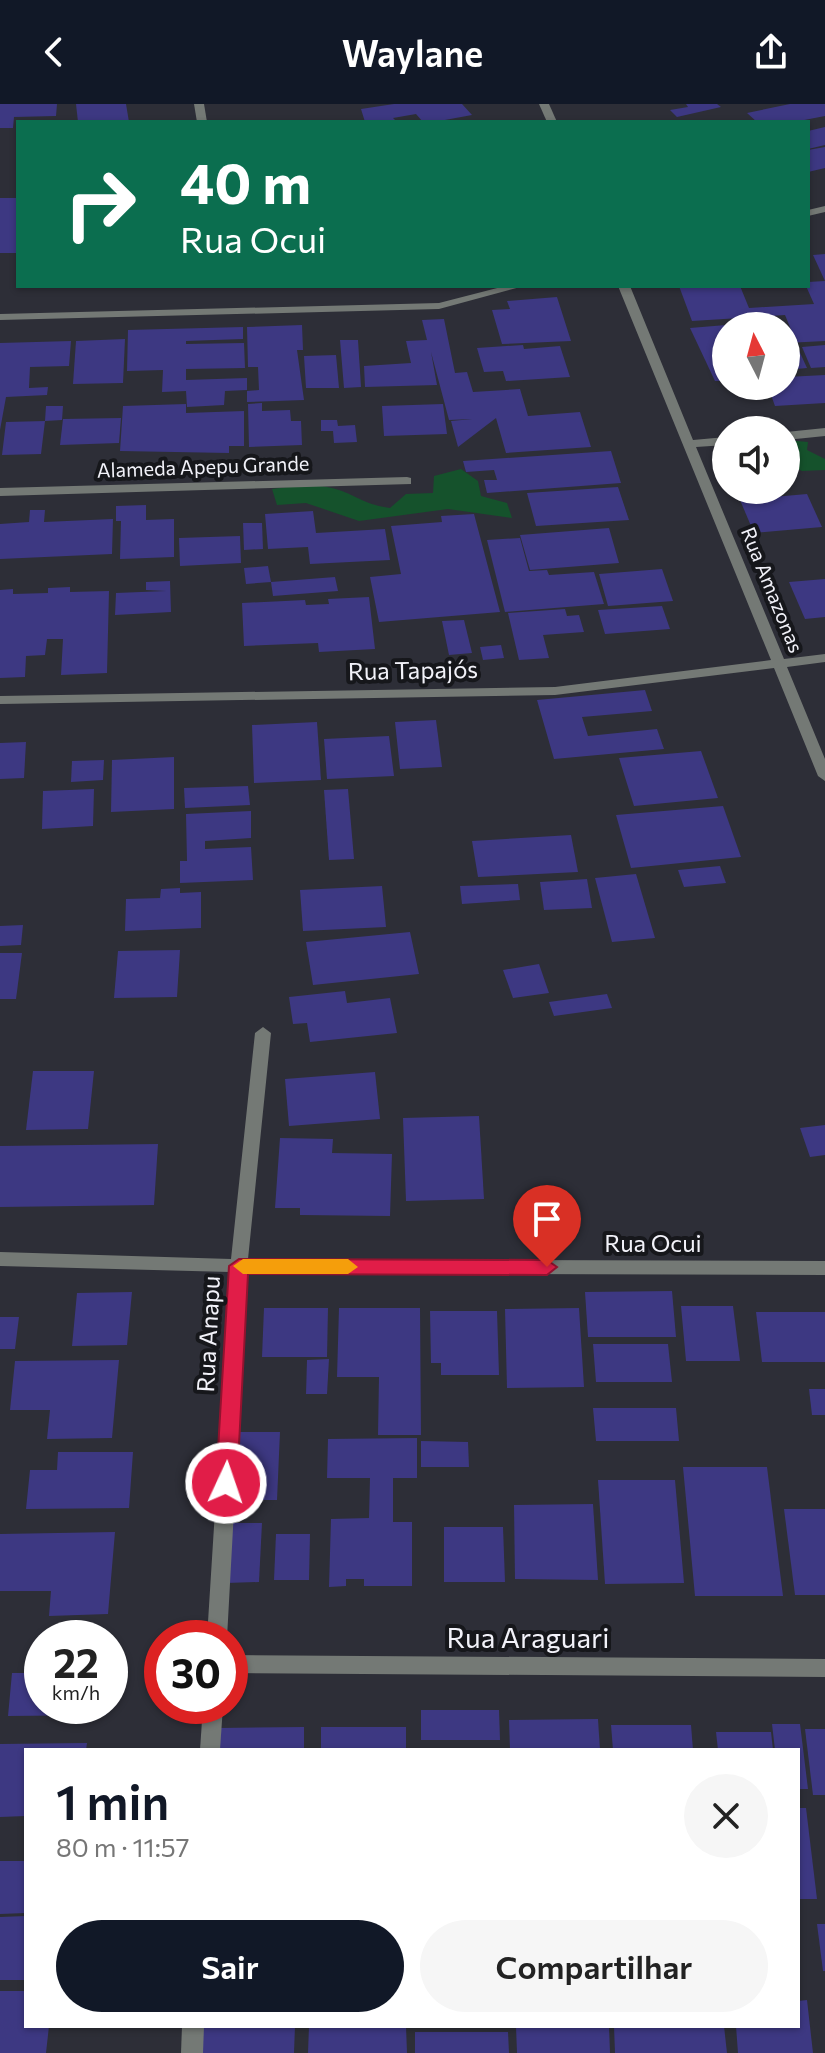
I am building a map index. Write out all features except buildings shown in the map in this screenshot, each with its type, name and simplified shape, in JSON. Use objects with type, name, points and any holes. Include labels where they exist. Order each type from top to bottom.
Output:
[{"type":"street","points":[[0,317],[439,306],[510,288]]},
{"type":"street","name":"Rua Amazonas","points":[[625,288],[692,444],[825,776]]},
{"type":"street","points":[[800,435],[825,432]]},
{"type":"street","points":[[692,444],[712,442]]},
{"type":"street","name":"Alameda Apepu Grande","points":[[0,492],[407,481]]},
{"type":"street","name":"Rua Tapajós","points":[[0,700],[555,691],[825,658]]},
{"type":"street","name":"Rua Anapu","points":[[218,1620],[239,1266],[263,1033]]},
{"type":"street","name":"Rua Ocui","points":[[0,1259],[239,1266],[825,1268]]},
{"type":"street","name":"Rua Araguari","points":[[248,1664],[825,1668]]},
{"type":"street","points":[[210,1748],[212,1724]]},
{"type":"street","points":[[192,2053],[193,2028]]},
{"type":"green space","points":[[800,441],[808,442],[807,450],[825,459],[825,470],[802,471]]},
{"type":"green space","points":[[461,469],[478,481],[481,496],[507,503],[512,518],[448,509],[359,521],[306,503],[277,505],[272,489],[325,486],[390,508],[406,494],[433,493],[434,476]]},
{"type":"slow traffic","points":[[243,1266],[348,1267]]},
{"type":"route","points":[[226,1483],[239,1266],[547,1267]]}]
